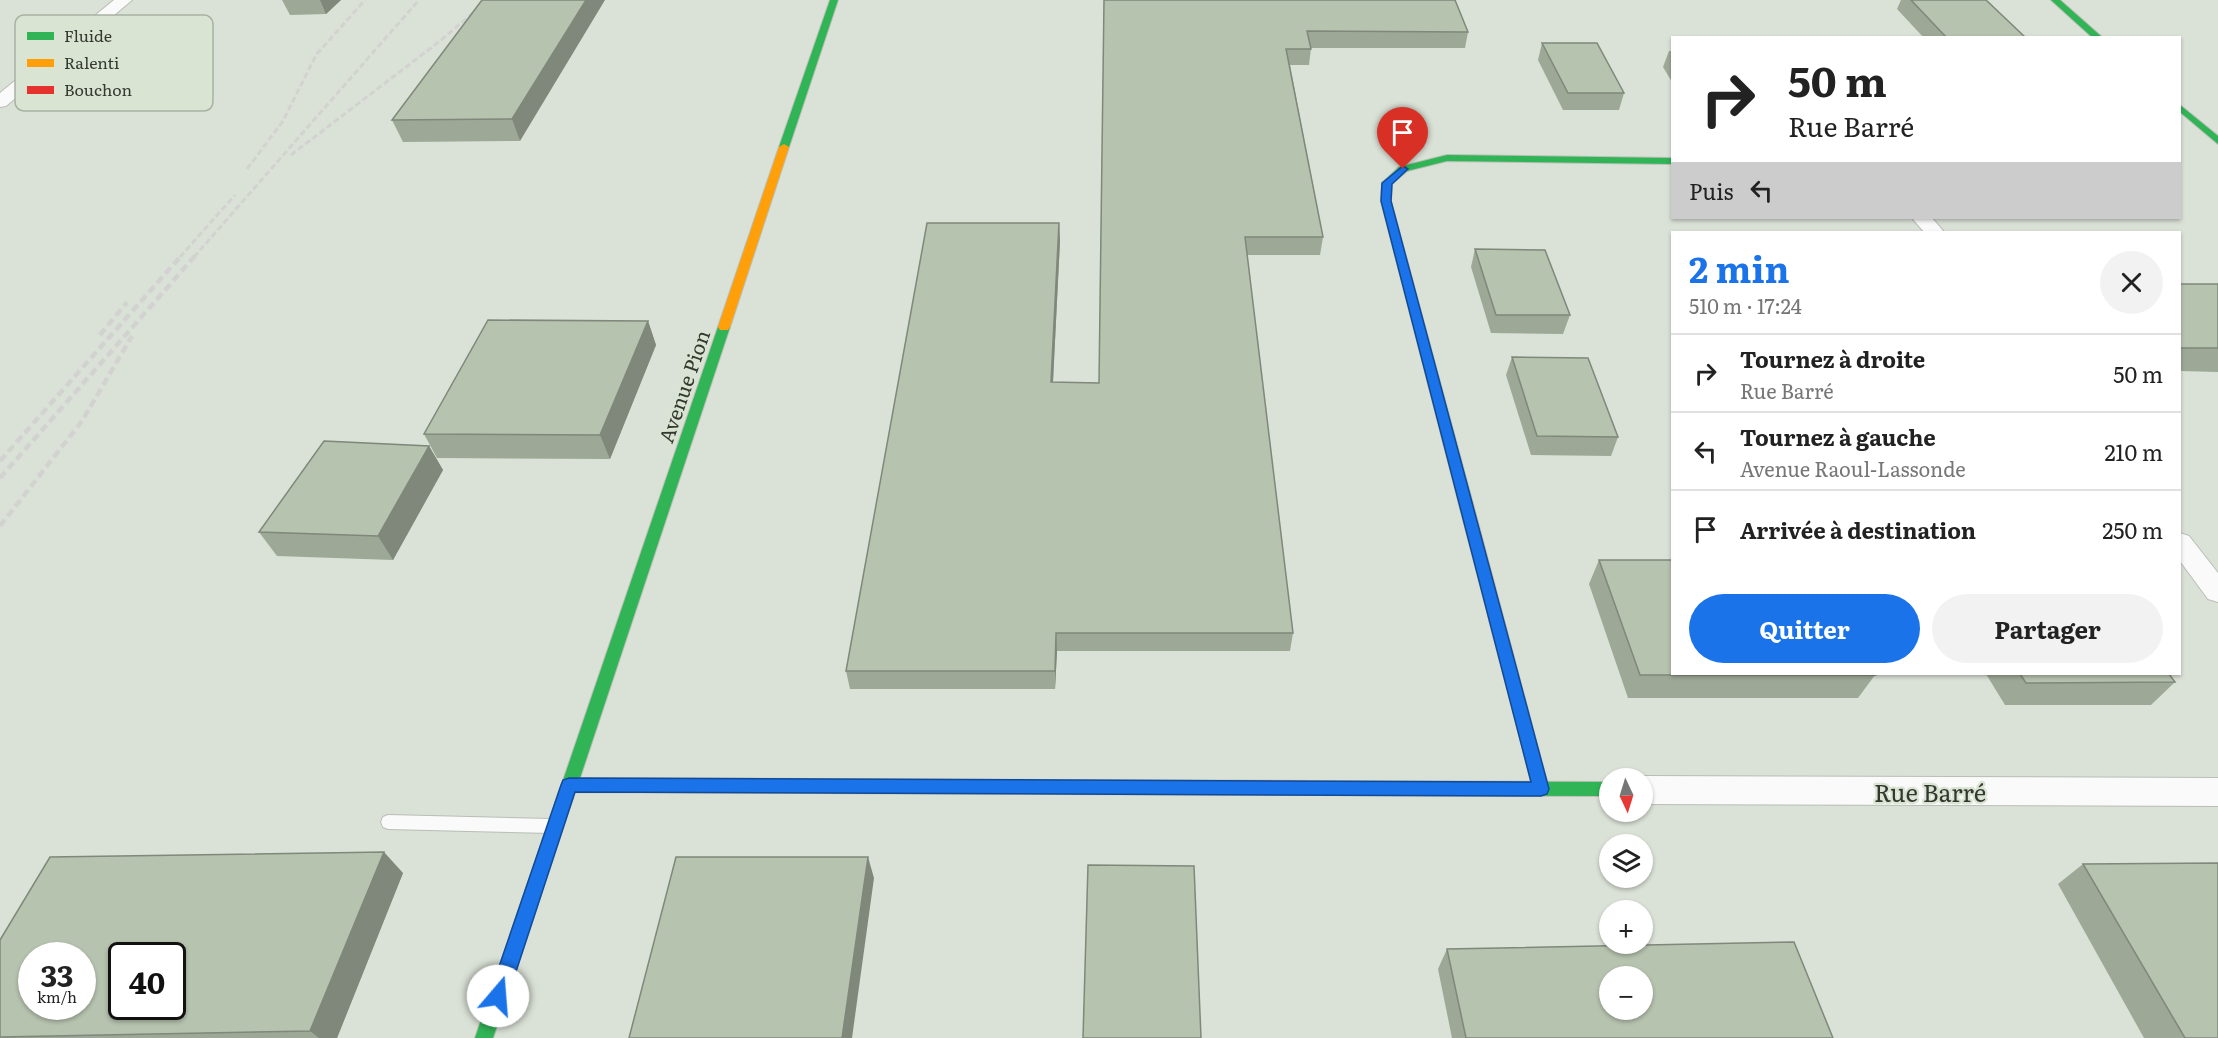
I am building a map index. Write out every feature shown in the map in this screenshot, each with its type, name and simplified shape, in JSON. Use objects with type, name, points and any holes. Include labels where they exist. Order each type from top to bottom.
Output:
[{"type":"street","points":[[106,15],[124,0]]},
{"type":"street","name":"Avenue Pion","points":[[484,1038],[834,0]]},
{"type":"street","points":[[2055,0],[2096,36]]},
{"type":"street","points":[[0,102],[15,90]]},
{"type":"street","points":[[2181,109],[2218,141]]},
{"type":"street","points":[[1541,789],[1386,201],[1387,183],[1403,169],[1447,158],[1671,161]]},
{"type":"street","points":[[1923,219],[1933,231]]},
{"type":"street","points":[[2181,544],[2218,592]]},
{"type":"street","points":[[569,785],[1599,789]]},
{"type":"street","name":"Rue Barré","points":[[1653,790],[2218,792]]},
{"type":"lane","points":[[388,822],[555,826]]},
{"type":"building","points":[[482,0],[586,0],[512,119],[392,120]]},
{"type":"building","points":[[1104,0],[1455,0],[1468,32],[1307,31],[1311,49],[1286,49],[1323,237],[1245,237],[1293,633],[1056,633],[1055,671],[846,671],[927,223],[1059,223],[1051,382],[1099,383]]},
{"type":"building","points":[[1911,0],[1986,0],[2024,36],[1945,36]]},
{"type":"building","points":[[1542,43],[1597,43],[1624,93],[1568,93]]},
{"type":"building","points":[[1475,249],[1545,250],[1570,315],[1496,315]]},
{"type":"building","points":[[2181,284],[2218,284],[2218,348],[2181,348]]},
{"type":"building","points":[[488,320],[648,321],[600,435],[424,434]]},
{"type":"building","points":[[1512,357],[1588,358],[1618,437],[1537,436]]},
{"type":"building","points":[[324,441],[429,446],[378,536],[259,532]]},
{"type":"building","points":[[1599,560],[1671,560],[1671,675],[1640,675]]},
{"type":"building","points":[[2021,675],[2170,675],[2175,682],[2026,683]]},
{"type":"building","points":[[384,852],[310,1031],[0,1037],[0,940],[50,857]]},
{"type":"building","points":[[676,857],[868,857],[842,1038],[629,1038]]},
{"type":"building","points":[[2218,863],[2218,1038],[2185,1038],[2083,864]]},
{"type":"building","points":[[1088,865],[1194,866],[1201,1038],[1083,1038]]},
{"type":"building","points":[[1794,942],[1833,1038],[1466,1038],[1447,949],[1599,946],[1599,954],[1653,954],[1653,945]]},
{"type":"railway","points":[[247,169],[283,121],[316,55],[365,0]]},
{"type":"railway","points":[[194,257],[419,0]]},
{"type":"railway","points":[[291,155],[440,41],[488,0]]},
{"type":"railway","points":[[180,257],[235,195]]},
{"type":"railway","points":[[0,461],[181,256]]},
{"type":"railway","points":[[0,478],[195,256]]},
{"type":"railway","points":[[100,335],[127,302]]},
{"type":"railway","points":[[0,526],[82,421],[132,336]]},
{"type":"traffic: fast","points":[[784,147],[834,0]]},
{"type":"traffic: fast","points":[[2055,0],[2097,36]]},
{"type":"traffic: fast","points":[[2181,109],[2218,141]]},
{"type":"traffic: fast","points":[[1466,504],[1386,201],[1387,183],[1403,169],[1447,158],[1671,161]]},
{"type":"traffic: fast","points":[[484,1038],[724,327]]},
{"type":"traffic: fast","points":[[569,785],[1046,787]]},
{"type":"traffic: fast","points":[[1316,788],[1599,789]]},
{"type":"traffic: slow","points":[[724,327],[784,147]]},
{"type":"traffic: slow","points":[[1466,504],[1541,789]]},
{"type":"traffic: jam","points":[[1046,787],[1316,788]]},
{"type":"route","points":[[498,996],[569,785],[1541,789],[1386,201],[1387,183],[1403,169]]}]
